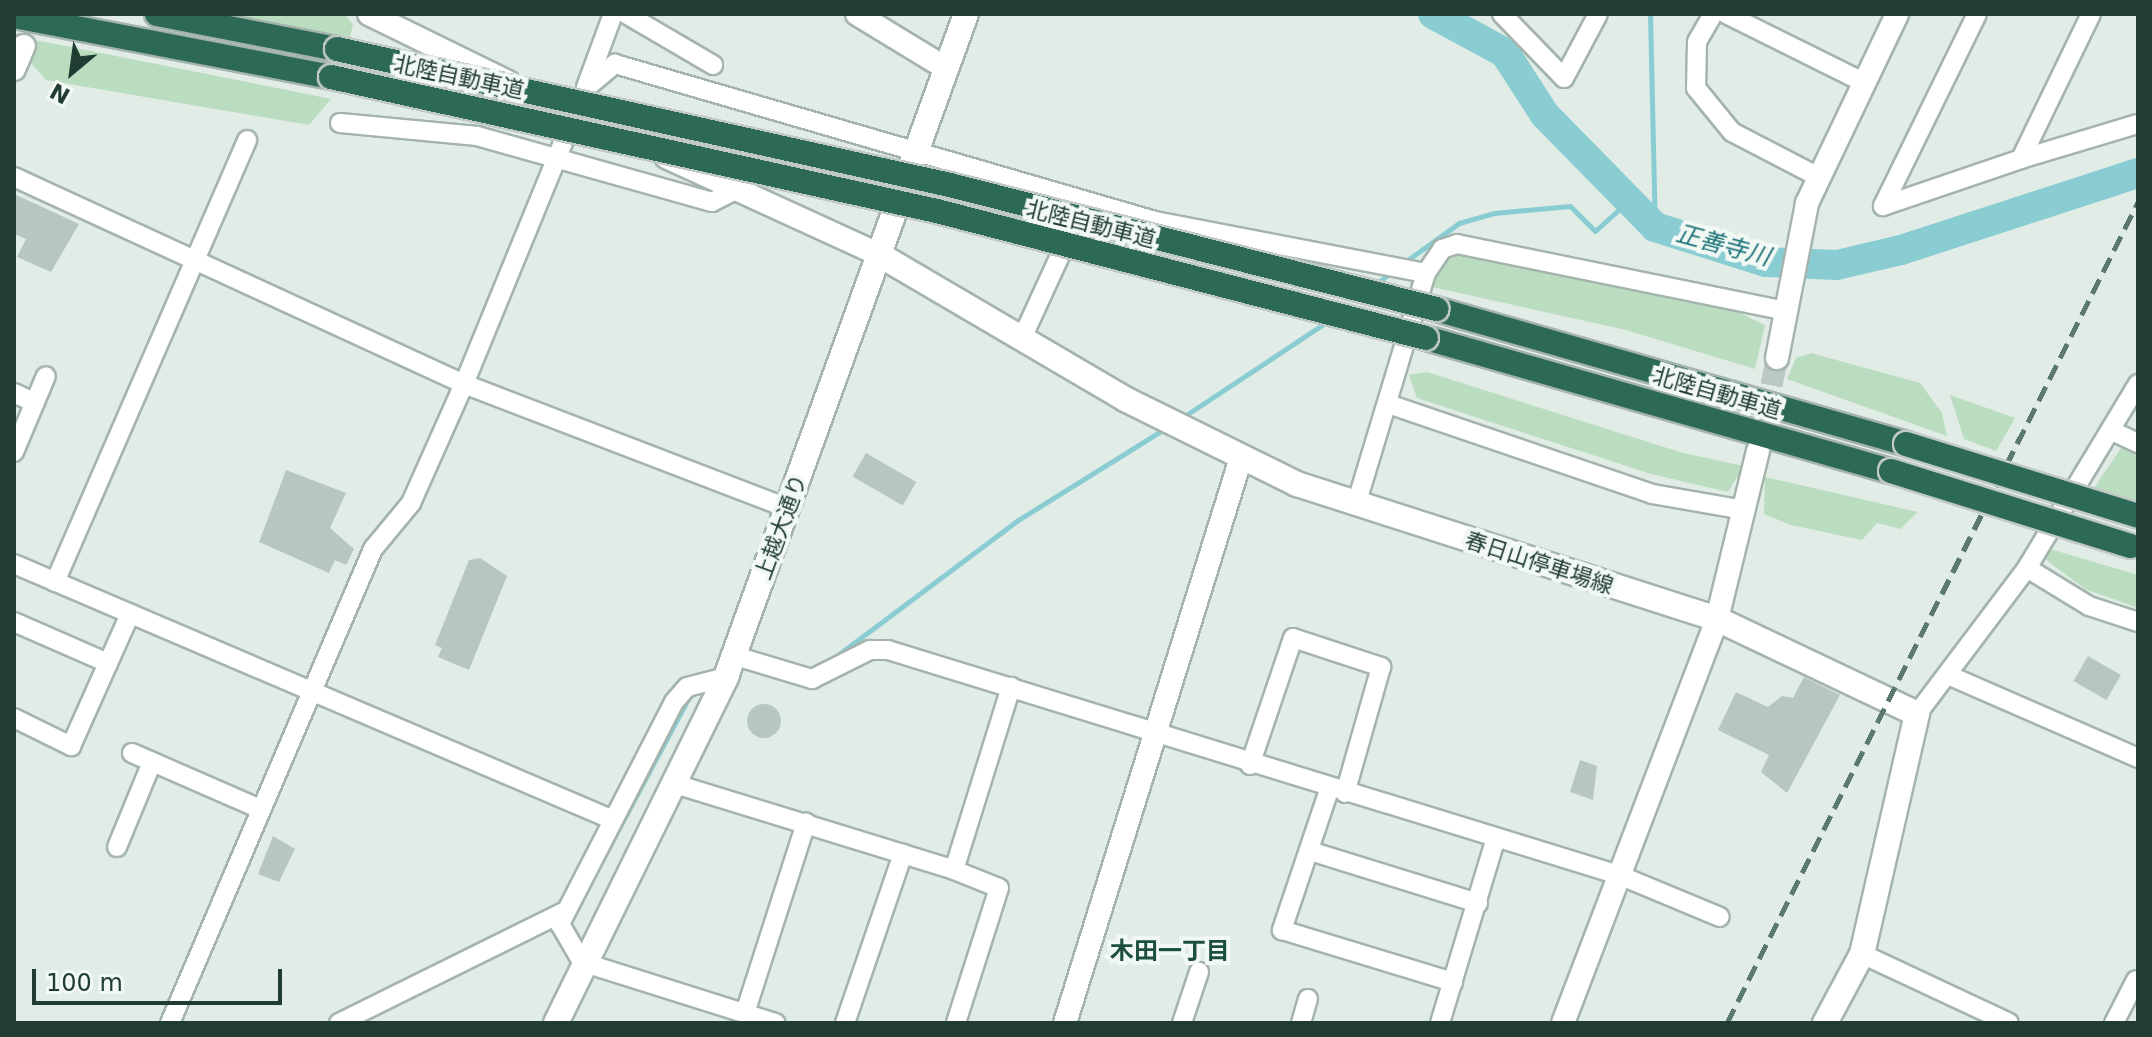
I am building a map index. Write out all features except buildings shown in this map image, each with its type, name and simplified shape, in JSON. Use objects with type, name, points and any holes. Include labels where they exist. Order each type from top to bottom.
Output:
[{"type":"highway","name":"北陸自動車道","points":[[157,14],[337,49],[950,185],[1436,309],[1906,444],[2138,516]]},
{"type":"highway","name":"北陸自動車道","points":[[14,16],[331,77],[937,211],[1426,338],[1891,471],[2134,547]]},
{"type":"main road","name":"上越大通り","points":[[556,1023],[582,962],[729,666],[966,14]]},
{"type":"main road","name":"春日山停車場線","points":[[878,254],[1241,458],[1356,505],[1717,619],[1917,714]]},
{"type":"main road","points":[[1825,1023],[1862,954],[1917,714]]},
{"type":"street","points":[[369,14],[575,115],[878,254]]},
{"type":"street","points":[[170,1023],[310,690],[373,549],[411,503],[464,384],[558,158],[613,14]]},
{"type":"street","points":[[626,14],[713,65]]},
{"type":"street","points":[[857,14],[947,69]]},
{"type":"street","points":[[1502,14],[1564,78],[1598,14]]},
{"type":"street","points":[[1713,14],[1697,42],[1696,88],[1732,132],[1817,176]]},
{"type":"street","points":[[1726,14],[1861,81]]},
{"type":"street","points":[[1777,358],[1807,203],[1861,81],[1897,14]]},
{"type":"street","points":[[1977,14],[1883,206],[2021,159],[2138,124]]},
{"type":"street","points":[[2021,159],[2091,14]]},
{"type":"street","points":[[14,69],[24,46]]},
{"type":"street","points":[[586,88],[615,64],[1155,221],[1426,273]]},
{"type":"street","points":[[340,123],[477,136],[712,202],[736,190]]},
{"type":"street","points":[[55,582],[247,140]]},
{"type":"street","points":[[14,177],[464,384],[787,508]]},
{"type":"street","points":[[1023,336],[1086,200]]},
{"type":"street","points":[[1356,505],[1426,273],[1442,249],[1457,244],[1787,311]]},
{"type":"street","points":[[14,452],[46,376]]},
{"type":"street","points":[[1917,714],[2027,568],[2138,384]]},
{"type":"street","points":[[14,393],[35,403]]},
{"type":"street","points":[[1388,404],[1652,494],[1745,510]]},
{"type":"street","points":[[2112,431],[2138,443]]},
{"type":"street","points":[[1563,1023],[1717,619],[1758,451]]},
{"type":"street","points":[[1065,1023],[1241,458]]},
{"type":"street","points":[[14,564],[613,820]]},
{"type":"street","points":[[2027,568],[2089,606],[2138,622]]},
{"type":"street","points":[[14,718],[71,746],[130,614]]},
{"type":"street","points":[[14,622],[108,663]]},
{"type":"street","points":[[1250,765],[1293,638],[1381,667],[1337,792],[1310,851],[1282,930],[1453,982]]},
{"type":"street","points":[[776,1023],[582,962],[565,940],[564,912],[674,702],[687,687],[729,666],[812,679],[870,650],[888,650],[1156,732],[1337,792],[1619,875],[1720,917]]},
{"type":"street","points":[[1948,675],[2138,758]]},
{"type":"street","points":[[954,870],[1011,687]]},
{"type":"street","points":[[132,753],[260,809]]},
{"type":"street","points":[[117,847],[152,762]]},
{"type":"street","points":[[672,783],[954,870],[999,888],[956,1023]]},
{"type":"street","points":[[745,1013],[806,823]]},
{"type":"street","points":[[1440,1023],[1496,838]]},
{"type":"street","points":[[1310,851],[1478,903]]},
{"type":"street","points":[[845,1023],[903,854]]},
{"type":"street","points":[[339,1023],[564,912]]},
{"type":"street","points":[[1862,954],[2009,1023]]},
{"type":"street","points":[[1182,1023],[1199,972]]},
{"type":"street","points":[[2114,1023],[2136,980]]},
{"type":"street","points":[[1301,1023],[1308,999]]},
{"type":"green space","points":[[229,14],[344,14],[353,24],[349,42]]},
{"type":"green space","points":[[35,40],[331,99],[309,125],[46,80],[28,60]]},
{"type":"green space","points":[[1466,253],[1723,305],[1765,325],[1755,369],[1626,330],[1432,287],[1448,258]]},
{"type":"green space","points":[[1811,353],[1920,383],[1942,413],[1947,436],[1787,379],[1796,358]]},
{"type":"green space","points":[[1427,372],[1683,453],[1744,466],[1728,492],[1651,474],[1417,398],[1409,375]]},
{"type":"green space","points":[[1950,395],[2015,418],[1996,451],[1964,439]]},
{"type":"green space","points":[[2123,445],[2138,451],[2138,502],[2094,488]]},
{"type":"green space","points":[[1765,477],[1918,512],[1900,529],[1877,523],[1862,540],[1791,525],[1764,514]]},
{"type":"green space","points":[[2050,549],[2138,575],[2138,608],[2085,589],[2041,556]]},
{"type":"waterway","name":"正善寺川","points":[[1433,14],[1505,53],[1545,115],[1655,227],[1766,262],[1837,265],[1901,250],[2138,173]]},
{"type":"waterway","points":[[1650,14],[1655,227]]},
{"type":"waterway","points":[[1402,264],[1459,223],[1494,213],[1570,206],[1595,231],[1625,204]]},
{"type":"waterway","points":[[1374,286],[1391,272]]},
{"type":"waterway","points":[[1183,417],[1328,321]]},
{"type":"waterway","points":[[831,660],[1018,520],[1164,429]]},
{"type":"waterway","points":[[572,916],[689,697]]},
{"type":"tunnel","points":[[1758,450],[1777,358]]},
{"type":"railway","points":[[1727,1023],[2138,202]]},
{"type":"district","name":"木田一丁目","points":[[1170,952]]}]
